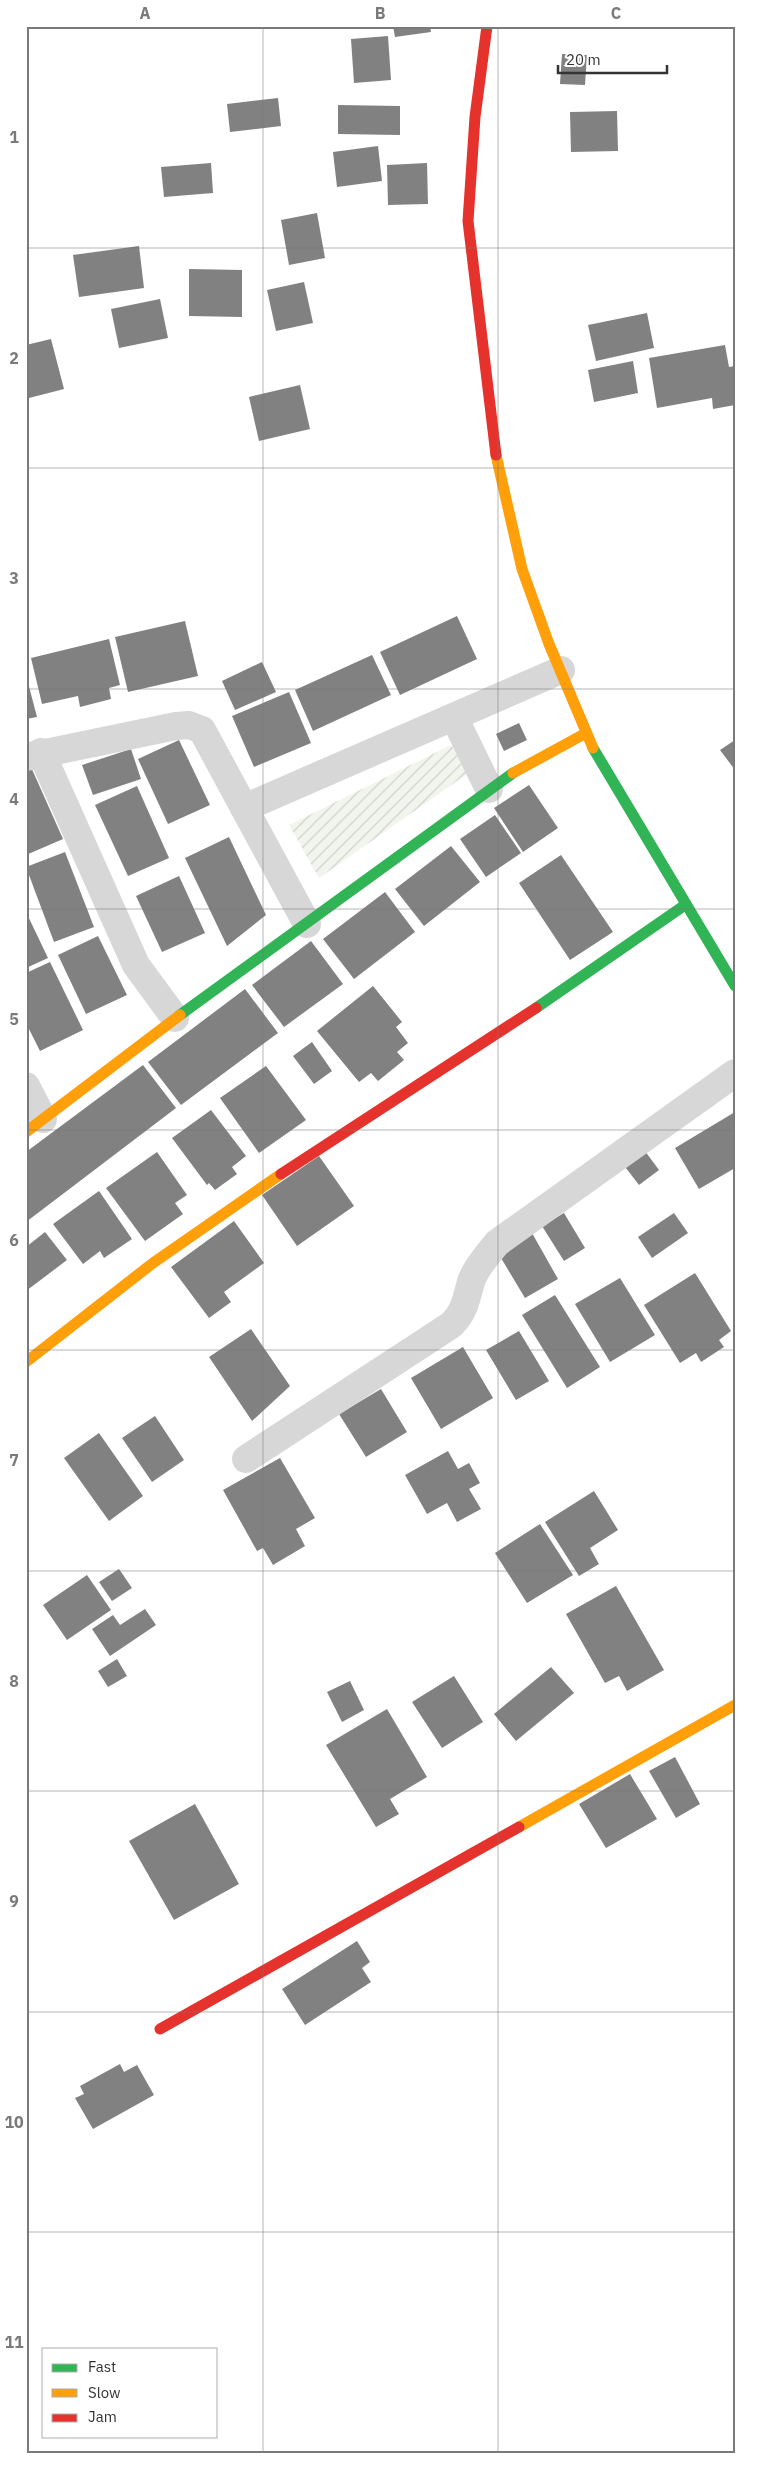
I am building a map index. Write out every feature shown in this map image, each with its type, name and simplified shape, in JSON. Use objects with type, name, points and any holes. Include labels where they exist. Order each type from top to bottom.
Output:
[{"type":"main road","points":[[487,26],[475,117],[468,221],[494,448],[522,569],[592,747],[735,986]]},
{"type":"main road","points":[[34,1126],[175,1018],[307,924],[489,789],[521,768],[586,733]]},
{"type":"main road","points":[[26,1362],[153,1262],[320,1147],[536,1008],[685,904]]},
{"type":"main road","points":[[160,2029],[735,1706]]},
{"type":"street","points":[[244,808],[561,670]]},
{"type":"street","points":[[454,717],[489,789]]},
{"type":"street","points":[[175,1018],[136,965],[34,754],[176,726],[196,726],[202,730],[307,924]]},
{"type":"street","points":[[246,1459],[451,1325],[460,1316],[467,1302],[473,1278],[497,1243],[735,1073]]},
{"type":"street","points":[[26,1086],[34,1126]]},
{"type":"shaded area","points":[[451,745],[470,772],[319,878],[289,825]]},
{"type":"building","points":[[393,26],[430,26],[431,32],[395,37]]},
{"type":"building","points":[[388,36],[391,80],[354,83],[351,39]]},
{"type":"building","points":[[562,54],[587,55],[585,85],[560,84]]},
{"type":"building","points":[[278,98],[281,126],[230,132],[227,104]]},
{"type":"building","points":[[338,105],[400,106],[400,135],[338,134]]},
{"type":"building","points":[[617,111],[618,151],[571,152],[570,112]]},
{"type":"building","points":[[378,146],[382,181],[337,187],[333,152]]},
{"type":"building","points":[[211,163],[213,193],[164,197],[161,167]]},
{"type":"building","points":[[427,163],[428,204],[388,205],[387,165]]},
{"type":"building","points":[[317,213],[325,258],[289,265],[281,220]]},
{"type":"building","points":[[139,246],[144,288],[79,297],[73,255]]},
{"type":"building","points":[[189,269],[242,270],[242,317],[189,316]]},
{"type":"building","points":[[304,282],[313,323],[276,331],[267,290]]},
{"type":"building","points":[[160,299],[168,338],[119,348],[111,309]]},
{"type":"building","points":[[647,313],[654,348],[596,361],[588,325]]},
{"type":"building","points":[[51,339],[64,389],[29,398],[26,388],[26,345]]},
{"type":"building","points":[[725,345],[729,367],[735,366],[735,405],[713,409],[712,398],[657,408],[649,358]]},
{"type":"building","points":[[633,361],[638,393],[594,402],[588,370]]},
{"type":"building","points":[[300,385],[310,429],[259,441],[249,397]]},
{"type":"building","points":[[457,616],[477,659],[400,695],[380,652]]},
{"type":"building","points":[[185,621],[198,676],[128,692],[115,637]]},
{"type":"building","points":[[109,639],[120,685],[109,688],[111,699],[80,707],[78,696],[42,704],[31,658]]},
{"type":"building","points":[[372,655],[391,695],[313,731],[295,690]]},
{"type":"building","points":[[262,662],[276,692],[235,710],[222,681]]},
{"type":"building","points":[[26,675],[37,717],[26,719]]},
{"type":"building","points":[[289,692],[311,743],[254,767],[232,716]]},
{"type":"building","points":[[519,723],[527,740],[504,751],[496,734]]},
{"type":"building","points":[[179,740],[210,805],[168,824],[138,759]]},
{"type":"building","points":[[735,740],[735,770],[720,750]]},
{"type":"building","points":[[131,749],[141,779],[93,795],[82,765]]},
{"type":"building","points":[[31,767],[63,839],[26,855],[26,769]]},
{"type":"building","points":[[529,785],[558,828],[523,852],[494,808]]},
{"type":"building","points":[[137,786],[169,858],[128,876],[95,805]]},
{"type":"building","points":[[495,815],[521,853],[486,877],[460,839]]},
{"type":"building","points":[[229,837],[266,915],[227,946],[185,858]]},
{"type":"building","points":[[451,846],[480,882],[424,926],[395,889]]},
{"type":"building","points":[[65,852],[94,927],[54,942],[26,867]]},
{"type":"building","points":[[561,855],[613,932],[570,960],[519,883]]},
{"type":"building","points":[[179,876],[205,933],[162,952],[136,896]]},
{"type":"building","points":[[385,892],[415,932],[354,979],[323,939]]},
{"type":"building","points":[[26,912],[48,958],[26,968]]},
{"type":"building","points":[[98,936],[127,995],[86,1014],[58,955]]},
{"type":"building","points":[[311,941],[343,984],[284,1027],[252,985]]},
{"type":"building","points":[[50,962],[83,1030],[40,1051],[26,1023],[26,973]]},
{"type":"building","points":[[373,986],[402,1022],[396,1027],[408,1043],[397,1052],[404,1060],[378,1081],[371,1073],[359,1082],[317,1031]]},
{"type":"building","points":[[245,989],[278,1033],[181,1105],[148,1062]]},
{"type":"building","points":[[312,1042],[332,1071],[314,1084],[293,1056]]},
{"type":"building","points":[[143,1065],[176,1108],[26,1222],[26,1152]]},
{"type":"building","points":[[266,1066],[306,1120],[259,1153],[220,1098]]},
{"type":"building","points":[[211,1110],[246,1156],[232,1167],[237,1174],[215,1190],[209,1183],[207,1185],[172,1138]]},
{"type":"building","points":[[735,1112],[735,1168],[699,1189],[675,1148]]},
{"type":"building","points":[[639,1143],[659,1170],[639,1185],[619,1159]]},
{"type":"building","points":[[157,1152],[187,1195],[175,1203],[183,1214],[145,1241],[106,1188]]},
{"type":"building","points":[[319,1156],[354,1206],[297,1246],[262,1195]]},
{"type":"building","points":[[99,1191],[132,1239],[104,1258],[100,1251],[83,1264],[53,1224]]},
{"type":"building","points":[[564,1213],[585,1248],[564,1261],[542,1226]]},
{"type":"building","points":[[674,1213],[688,1233],[652,1258],[638,1237]]},
{"type":"building","points":[[234,1221],[264,1263],[224,1292],[231,1302],[209,1318],[171,1267]]},
{"type":"building","points":[[45,1232],[67,1260],[26,1291],[26,1247]]},
{"type":"building","points":[[532,1233],[558,1279],[525,1298],[498,1253]]},
{"type":"building","points":[[695,1273],[731,1331],[719,1340],[724,1347],[701,1362],[696,1353],[680,1363],[644,1305]]},
{"type":"building","points":[[620,1278],[655,1335],[610,1362],[575,1304]]},
{"type":"building","points":[[555,1295],[600,1367],[567,1388],[522,1315]]},
{"type":"building","points":[[251,1329],[290,1386],[252,1421],[209,1357]]},
{"type":"building","points":[[519,1331],[549,1381],[516,1400],[486,1350]]},
{"type":"building","points":[[463,1347],[493,1398],[441,1429],[411,1378]]},
{"type":"building","points":[[381,1389],[407,1432],[366,1457],[339,1414]]},
{"type":"building","points":[[155,1416],[184,1460],[152,1482],[122,1438]]},
{"type":"building","points":[[99,1433],[143,1496],[109,1521],[64,1458]]},
{"type":"building","points":[[448,1451],[458,1469],[469,1463],[480,1483],[469,1489],[481,1509],[457,1522],[447,1503],[427,1514],[405,1475]]},
{"type":"building","points":[[280,1458],[315,1518],[296,1529],[305,1546],[273,1565],[263,1548],[257,1551],[223,1490]]},
{"type":"building","points":[[594,1491],[618,1530],[590,1548],[599,1564],[579,1576],[545,1522]]},
{"type":"building","points":[[540,1524],[573,1575],[527,1603],[495,1553]]},
{"type":"building","points":[[119,1569],[132,1588],[112,1601],[99,1582]]},
{"type":"building","points":[[87,1575],[111,1610],[67,1640],[43,1605]]},
{"type":"building","points":[[616,1586],[664,1670],[627,1691],[619,1676],[605,1683],[566,1614]]},
{"type":"building","points":[[145,1609],[156,1625],[110,1656],[92,1629],[113,1615],[120,1625]]},
{"type":"building","points":[[117,1659],[127,1676],[108,1687],[98,1671]]},
{"type":"building","points":[[551,1667],[574,1693],[516,1741],[494,1714]]},
{"type":"building","points":[[454,1676],[483,1722],[442,1748],[412,1702]]},
{"type":"building","points":[[350,1681],[364,1710],[342,1722],[327,1692]]},
{"type":"building","points":[[387,1709],[427,1777],[390,1799],[399,1814],[376,1827],[326,1745]]},
{"type":"building","points":[[675,1757],[700,1804],[676,1818],[649,1771]]},
{"type":"building","points":[[630,1774],[657,1819],[606,1848],[579,1804]]},
{"type":"building","points":[[195,1804],[239,1884],[174,1920],[129,1841]]},
{"type":"building","points":[[357,1941],[370,1962],[362,1968],[371,1982],[305,2025],[282,1989]]},
{"type":"building","points":[[120,2064],[124,2072],[137,2065],[154,2095],[93,2129],[75,2098],[84,2094],[80,2086]]},
{"type":"traffic: fast","points":[[593,748],[735,986]]},
{"type":"traffic: fast","points":[[180,1015],[513,773]]},
{"type":"traffic: fast","points":[[536,1008],[685,905]]},
{"type":"traffic: slow","points":[[496,455],[522,569],[549,644],[593,748]]},
{"type":"traffic: slow","points":[[513,773],[586,733]]},
{"type":"traffic: slow","points":[[26,1132],[180,1015]]},
{"type":"traffic: slow","points":[[26,1362],[153,1263],[281,1174]]},
{"type":"traffic: slow","points":[[519,1827],[735,1705]]},
{"type":"traffic: jam","points":[[487,26],[475,117],[468,221],[496,455]]},
{"type":"traffic: jam","points":[[281,1174],[536,1008]]},
{"type":"traffic: jam","points":[[160,2029],[519,1827]]}]
